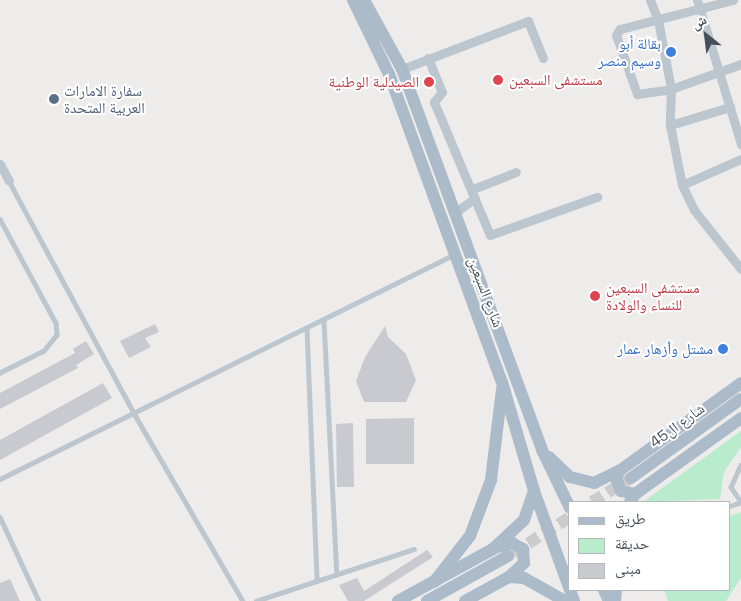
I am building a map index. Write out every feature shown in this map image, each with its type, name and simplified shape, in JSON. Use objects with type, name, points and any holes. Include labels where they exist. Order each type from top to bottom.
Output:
[{"type":"main road","name":"شارع السبعين","points":[[353,0],[389,74],[502,382],[534,491],[568,584]]},
{"type":"main road","name":"شارع السبعين","points":[[364,0],[402,69],[456,211],[542,450],[568,504]]},
{"type":"main road","points":[[434,582],[470,536],[491,480],[502,382]]},
{"type":"main road","points":[[542,450],[559,468],[582,482],[594,482],[619,471],[741,382]]},
{"type":"main road","name":"شارع ال45","points":[[633,490],[741,399]]},
{"type":"main road","name":"شارع ال45","points":[[633,490],[741,406]]},
{"type":"main road","points":[[619,471],[616,478],[621,491],[633,490],[741,418]]},
{"type":"main road","points":[[493,549],[524,520],[534,491]]},
{"type":"main road","points":[[398,601],[493,549],[512,543],[523,549],[524,564],[509,577],[465,601]]},
{"type":"main road","points":[[427,601],[510,559],[443,601]]},
{"type":"main road","points":[[509,577],[524,578],[565,601]]},
{"type":"street","points":[[650,0],[658,20],[671,90],[670,125],[682,186],[694,210],[741,269]]},
{"type":"street","points":[[733,0],[698,4],[658,20],[620,29],[616,35],[637,94],[671,90],[741,64]]},
{"type":"street","points":[[698,4],[741,144]]},
{"type":"street","points":[[402,69],[528,21],[544,58]]},
{"type":"street","points":[[428,58],[442,92],[434,102],[474,193],[490,235],[597,197]]},
{"type":"street","points":[[670,125],[730,107]]},
{"type":"street","points":[[682,186],[741,159]]},
{"type":"street","points":[[0,164],[9,181]]},
{"type":"street","points":[[456,211],[474,193],[516,172]]},
{"type":"lane","points":[[9,181],[135,415],[243,601]]},
{"type":"lane","points":[[0,219],[56,323],[57,335],[44,351],[0,373]]},
{"type":"lane","points":[[0,479],[135,415],[454,254]]},
{"type":"lane","points":[[324,320],[337,574]]},
{"type":"lane","points":[[307,329],[317,581]]},
{"type":"lane","points":[[741,465],[731,488],[741,502]]},
{"type":"lane","points":[[0,517],[39,601]]},
{"type":"lane","points":[[256,601],[414,549]]},
{"type":"green space","points":[[741,431],[741,447],[724,472],[720,499],[644,501]]},
{"type":"green space","points":[[741,512],[741,578],[726,601],[668,601],[664,591],[731,591],[731,516]]},
{"type":"building","points":[[155,324],[159,332],[145,338],[151,347],[129,358],[120,341]]},
{"type":"building","points":[[385,326],[388,337],[406,354],[416,380],[406,402],[364,402],[356,381],[365,357]]},
{"type":"building","points":[[86,341],[94,354],[76,365],[78,368],[0,409],[0,393],[75,353],[73,349]]},
{"type":"building","points":[[103,383],[112,398],[0,460],[0,440]]},
{"type":"building","points":[[414,418],[414,464],[366,464],[366,419]]},
{"type":"building","points":[[353,423],[354,487],[337,487],[336,424]]},
{"type":"building","points":[[427,550],[433,557],[364,601],[348,601],[339,585],[357,578],[364,591]]},
{"type":"building","points":[[10,579],[20,601],[0,601],[0,583]]},
{"type":"tunnel","points":[[594,501],[631,478]]},
{"type":"tunnel","points":[[513,553],[568,518]]},
{"type":"place","name":"بقالة أبو وسيم منصر","points":[[671,52]]},
{"type":"place","name":"مستشفى السبعين","points":[[498,80]]},
{"type":"place","name":"الصيدلية الوطنية","points":[[429,82]]},
{"type":"place","name":"سفارة الامارات العربية المتحدة","points":[[54,99]]},
{"type":"place","name":"مستشفى السبعين للنساء والولادة","points":[[595,296]]},
{"type":"place","name":"مشتل وأزهار عمار","points":[[723,349]]}]
